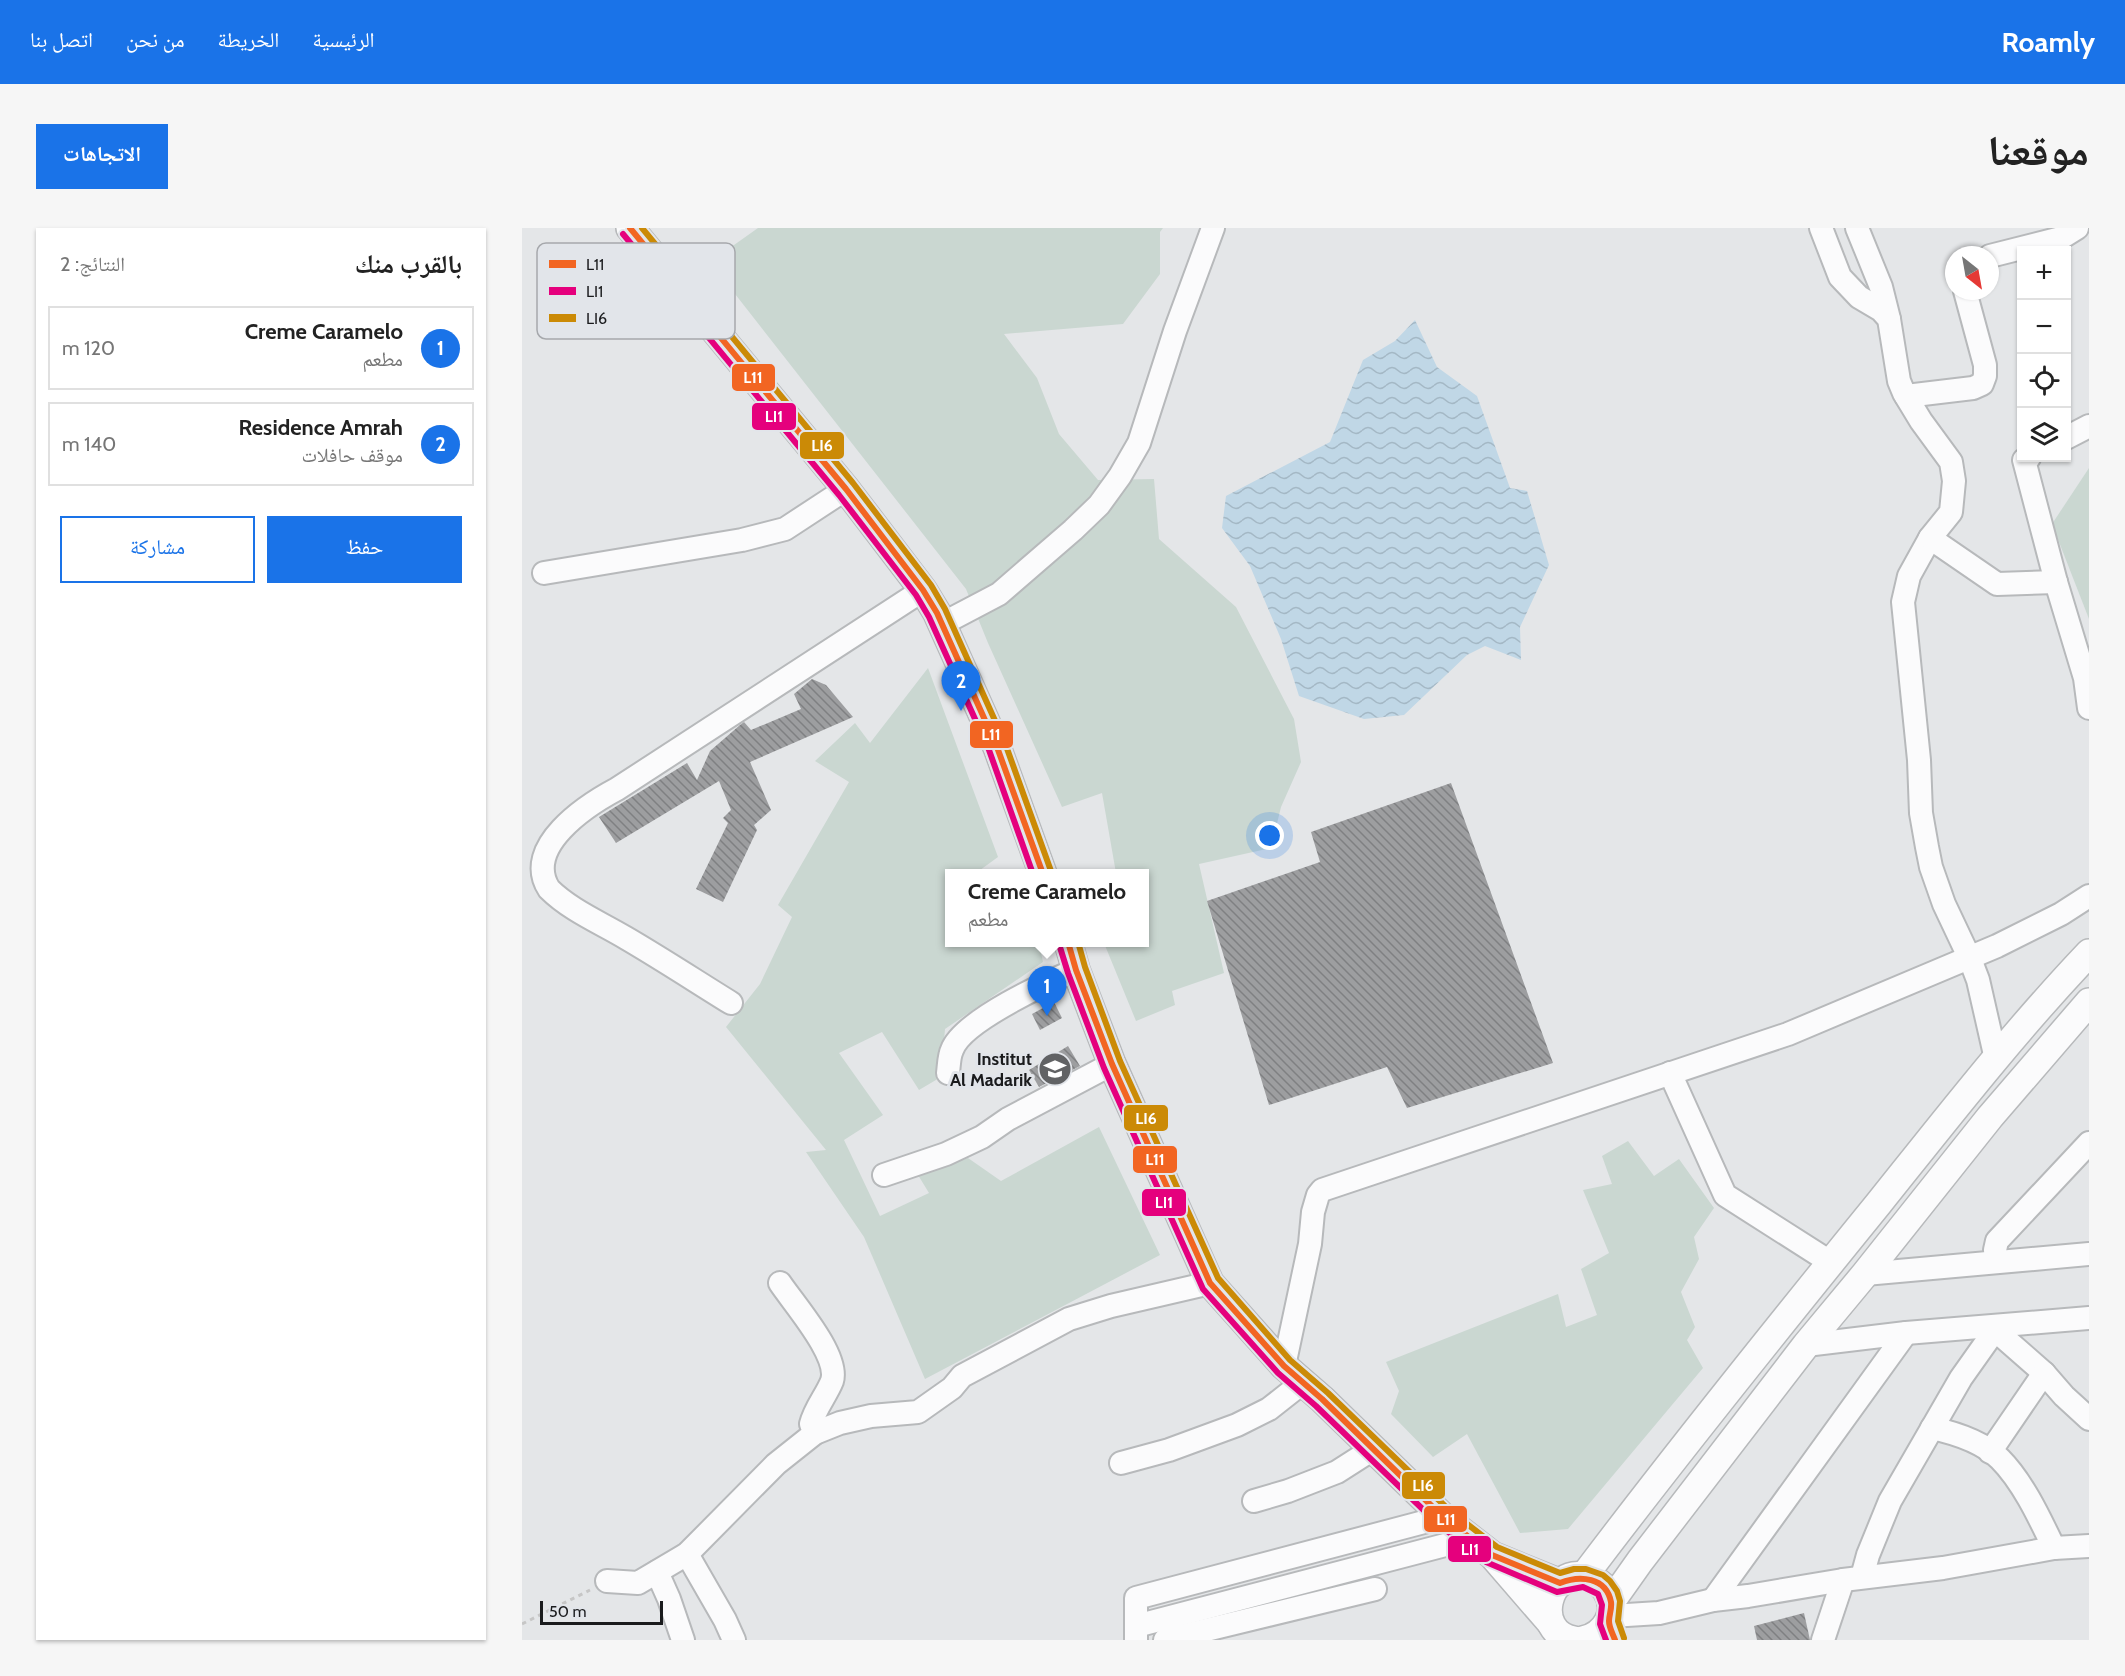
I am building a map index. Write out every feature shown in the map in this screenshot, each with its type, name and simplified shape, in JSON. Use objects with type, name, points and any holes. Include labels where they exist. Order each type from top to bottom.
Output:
[{"type":"main road","points":[[632,229],[644,243]]},
{"type":"main road","points":[[723,339],[846,489],[924,590],[942,624],[997,747],[1042,869]]},
{"type":"main road","points":[[1069,947],[1112,1064],[1210,1283],[1293,1374],[1322,1399],[1443,1517],[1492,1556],[1549,1629],[1574,1640]]},
{"type":"main road","points":[[1549,1629],[1547,1608],[1551,1594],[1572,1579],[1639,1503],[1830,1262],[1996,1059],[2089,953]]},
{"type":"main road","points":[[1583,1640],[1602,1632],[1612,1620],[1640,1562],[1806,1345],[1865,1275],[1990,1117],[2089,1002]]},
{"type":"main road","points":[[1492,1556],[1572,1579],[1597,1581],[1606,1590],[1612,1620]]},
{"type":"street","points":[[942,624],[999,594],[1100,505],[1120,476],[1140,443],[1175,332],[1213,228]]},
{"type":"street","points":[[1821,228],[1840,277],[1849,288],[1881,310],[1889,319]]},
{"type":"street","points":[[1857,228],[1881,287],[1889,319],[1899,381],[1906,396],[1951,462],[1954,481],[1951,512],[1930,538],[1909,576],[1903,602],[1919,760],[1921,813],[1931,867],[1970,958],[1980,989],[1996,1059]]},
{"type":"street","points":[[1999,254],[2061,238],[2077,228]]},
{"type":"street","points":[[1906,396],[1973,388],[1982,384],[1985,365],[1967,300]]},
{"type":"street","points":[[2071,436],[2089,426]]},
{"type":"street","points":[[2025,462],[2056,582],[2085,678],[2089,708]]},
{"type":"street","points":[[544,573],[741,540],[785,529],[846,489]]},
{"type":"street","points":[[1930,538],[1997,584],[2056,582]]},
{"type":"street","points":[[732,1003],[569,905],[548,889],[539,869],[538,858],[545,841],[585,806],[617,789],[924,590]]},
{"type":"street","points":[[1121,1463],[1169,1450],[1237,1425],[1269,1409],[1293,1374],[1312,1212],[1317,1195],[1322,1190],[1788,1034],[2029,932],[2089,897]]},
{"type":"street","points":[[948,1073],[952,1049],[964,1033],[1034,988],[1076,970]]},
{"type":"street","points":[[884,1176],[945,1154],[973,1141],[1008,1119],[1112,1064]]},
{"type":"street","points":[[1670,1074],[1725,1195],[1830,1262]]},
{"type":"street","points":[[1996,1262],[1995,1250],[1998,1240],[2089,1143]]},
{"type":"street","points":[[1865,1275],[2089,1254]]},
{"type":"street","points":[[780,1283],[822,1343],[831,1360],[832,1380],[814,1411],[811,1424],[815,1433]]},
{"type":"street","points":[[607,1581],[638,1583],[687,1554],[776,1464],[815,1433],[840,1423],[871,1416],[918,1412],[947,1393],[962,1376],[1069,1318],[1210,1283]]},
{"type":"street","points":[[1806,1345],[1906,1333],[1995,1328],[2089,1318]]},
{"type":"street","points":[[1995,1328],[2089,1419]]},
{"type":"street","points":[[1823,1640],[1852,1578],[1868,1555],[1890,1501],[1961,1378],[1995,1328]]},
{"type":"street","points":[[1713,1600],[1906,1333]]},
{"type":"street","points":[[1990,1452],[2044,1373]]},
{"type":"street","points":[[1932,1428],[1953,1432],[2000,1460],[2027,1497],[2054,1548]]},
{"type":"street","points":[[1254,1501],[1337,1472],[1373,1449]]},
{"type":"street","points":[[1443,1517],[1136,1598],[1136,1633],[1472,1538]]},
{"type":"street","points":[[1612,1620],[1713,1600],[1852,1578],[1943,1568],[2054,1548],[2089,1546]]},
{"type":"street","points":[[687,1554],[734,1640]]},
{"type":"street","points":[[657,1572],[683,1640]]},
{"type":"street","points":[[1165,1640],[1375,1589]]},
{"type":"path","points":[[522,1624],[607,1581]]},
{"type":"shaded area","points":[[758,228],[1163,228],[1160,232],[1160,274],[1123,324],[1004,334],[1037,378],[1059,434],[1098,480],[1154,479],[1159,539],[1236,607],[1294,719],[1301,762],[1281,807],[1271,848],[1199,864],[1224,973],[1172,991],[1175,1005],[1136,1021],[1106,947],[1149,947],[1149,869],[1115,869],[1102,793],[1062,807],[966,589],[735,294],[735,244]]},
{"type":"shaded area","points":[[2089,468],[2089,619],[2052,524]]},
{"type":"shaded area","points":[[928,668],[998,857],[982,869],[945,869],[945,947],[1040,947],[1043,962],[945,1029],[941,1077],[919,1090],[882,1032],[839,1053],[883,1115],[844,1140],[880,1216],[929,1193],[918,1175],[968,1158],[1001,1181],[1099,1127],[1160,1255],[925,1379],[864,1237],[806,1152],[826,1150],[726,1027],[760,984],[792,917],[778,905],[849,782],[815,761],[855,723],[870,743]]},
{"type":"shaded area","points":[[1628,1141],[1654,1176],[1679,1159],[1714,1208],[1694,1237],[1699,1259],[1681,1292],[1695,1327],[1687,1340],[1703,1368],[1568,1529],[1520,1533],[1467,1434],[1433,1457],[1391,1414],[1399,1391],[1386,1362],[1558,1294],[1566,1327],[1597,1315],[1581,1269],[1609,1253],[1583,1190],[1612,1184],[1602,1156]]},
{"type":"water","points":[[1415,320],[1437,367],[1477,396],[1510,488],[1527,491],[1549,565],[1520,627],[1521,660],[1485,646],[1467,655],[1404,715],[1364,719],[1299,696],[1281,639],[1250,566],[1222,528],[1226,496],[1330,442],[1363,360],[1395,341]]},
{"type":"building","points":[[812,679],[826,685],[853,717],[750,762],[771,810],[754,825],[757,830],[723,902],[696,889],[728,823],[723,818],[731,810],[719,781],[616,843],[599,817],[687,763],[697,780],[710,751],[744,722],[751,730],[801,709],[794,694]]},
{"type":"building","points":[[1451,783],[1553,1063],[1407,1108],[1387,1067],[1269,1105],[1207,901],[1320,862],[1311,832]]},
{"type":"building","points":[[1054,1002],[1062,1018],[1040,1030],[1032,1014]]},
{"type":"building","name":"Institut Al Madarik","points":[[1068,1046],[1080,1066],[1039,1087],[1029,1070]]},
{"type":"building","points":[[1804,1613],[1810,1640],[1757,1640],[1754,1626]]},
{"type":"transit line","name":"L11","points":[[630,228],[642,243]]},
{"type":"transit line","name":"LI6","points":[[642,228],[654,243]]},
{"type":"transit line","name":"LI1","points":[[623,234],[630,243]]},
{"type":"transit line","name":"LI1","points":[[710,339],[839,495],[916,595],[929,617],[989,750],[1031,869]]},
{"type":"transit line","name":"L11","points":[[722,339],[846,489],[923,590],[937,613],[997,747],[1041,869]]},
{"type":"transit line","name":"LI6","points":[[734,339],[853,483],[931,585],[945,609],[1005,743],[1050,869]]},
{"type":"transit line","name":"LI1","points":[[1060,947],[1104,1068],[1203,1289],[1278,1373],[1316,1406],[1437,1523],[1486,1562],[1557,1592],[1583,1587],[1598,1594],[1602,1605],[1600,1624],[1606,1640]]},
{"type":"transit line","name":"L11","points":[[1069,947],[1112,1064],[1210,1283],[1284,1366],[1322,1399],[1443,1517],[1492,1555],[1560,1583],[1584,1579],[1604,1587],[1611,1602],[1609,1624],[1615,1640]]},
{"type":"transit line","name":"LI6","points":[[1079,947],[1120,1061],[1218,1278],[1290,1360],[1328,1393],[1449,1510],[1497,1547],[1560,1573],[1574,1569],[1586,1569],[1603,1575],[1610,1581],[1620,1601],[1618,1621],[1624,1638]]},
{"type":"place","name":"Residence Amrah","points":[[961,711]]},
{"type":"place","name":"Creme Caramelo","points":[[1047,1016]]},
{"type":"place","name":"Institut Al Madarik","points":[[1055,1069]]}]
